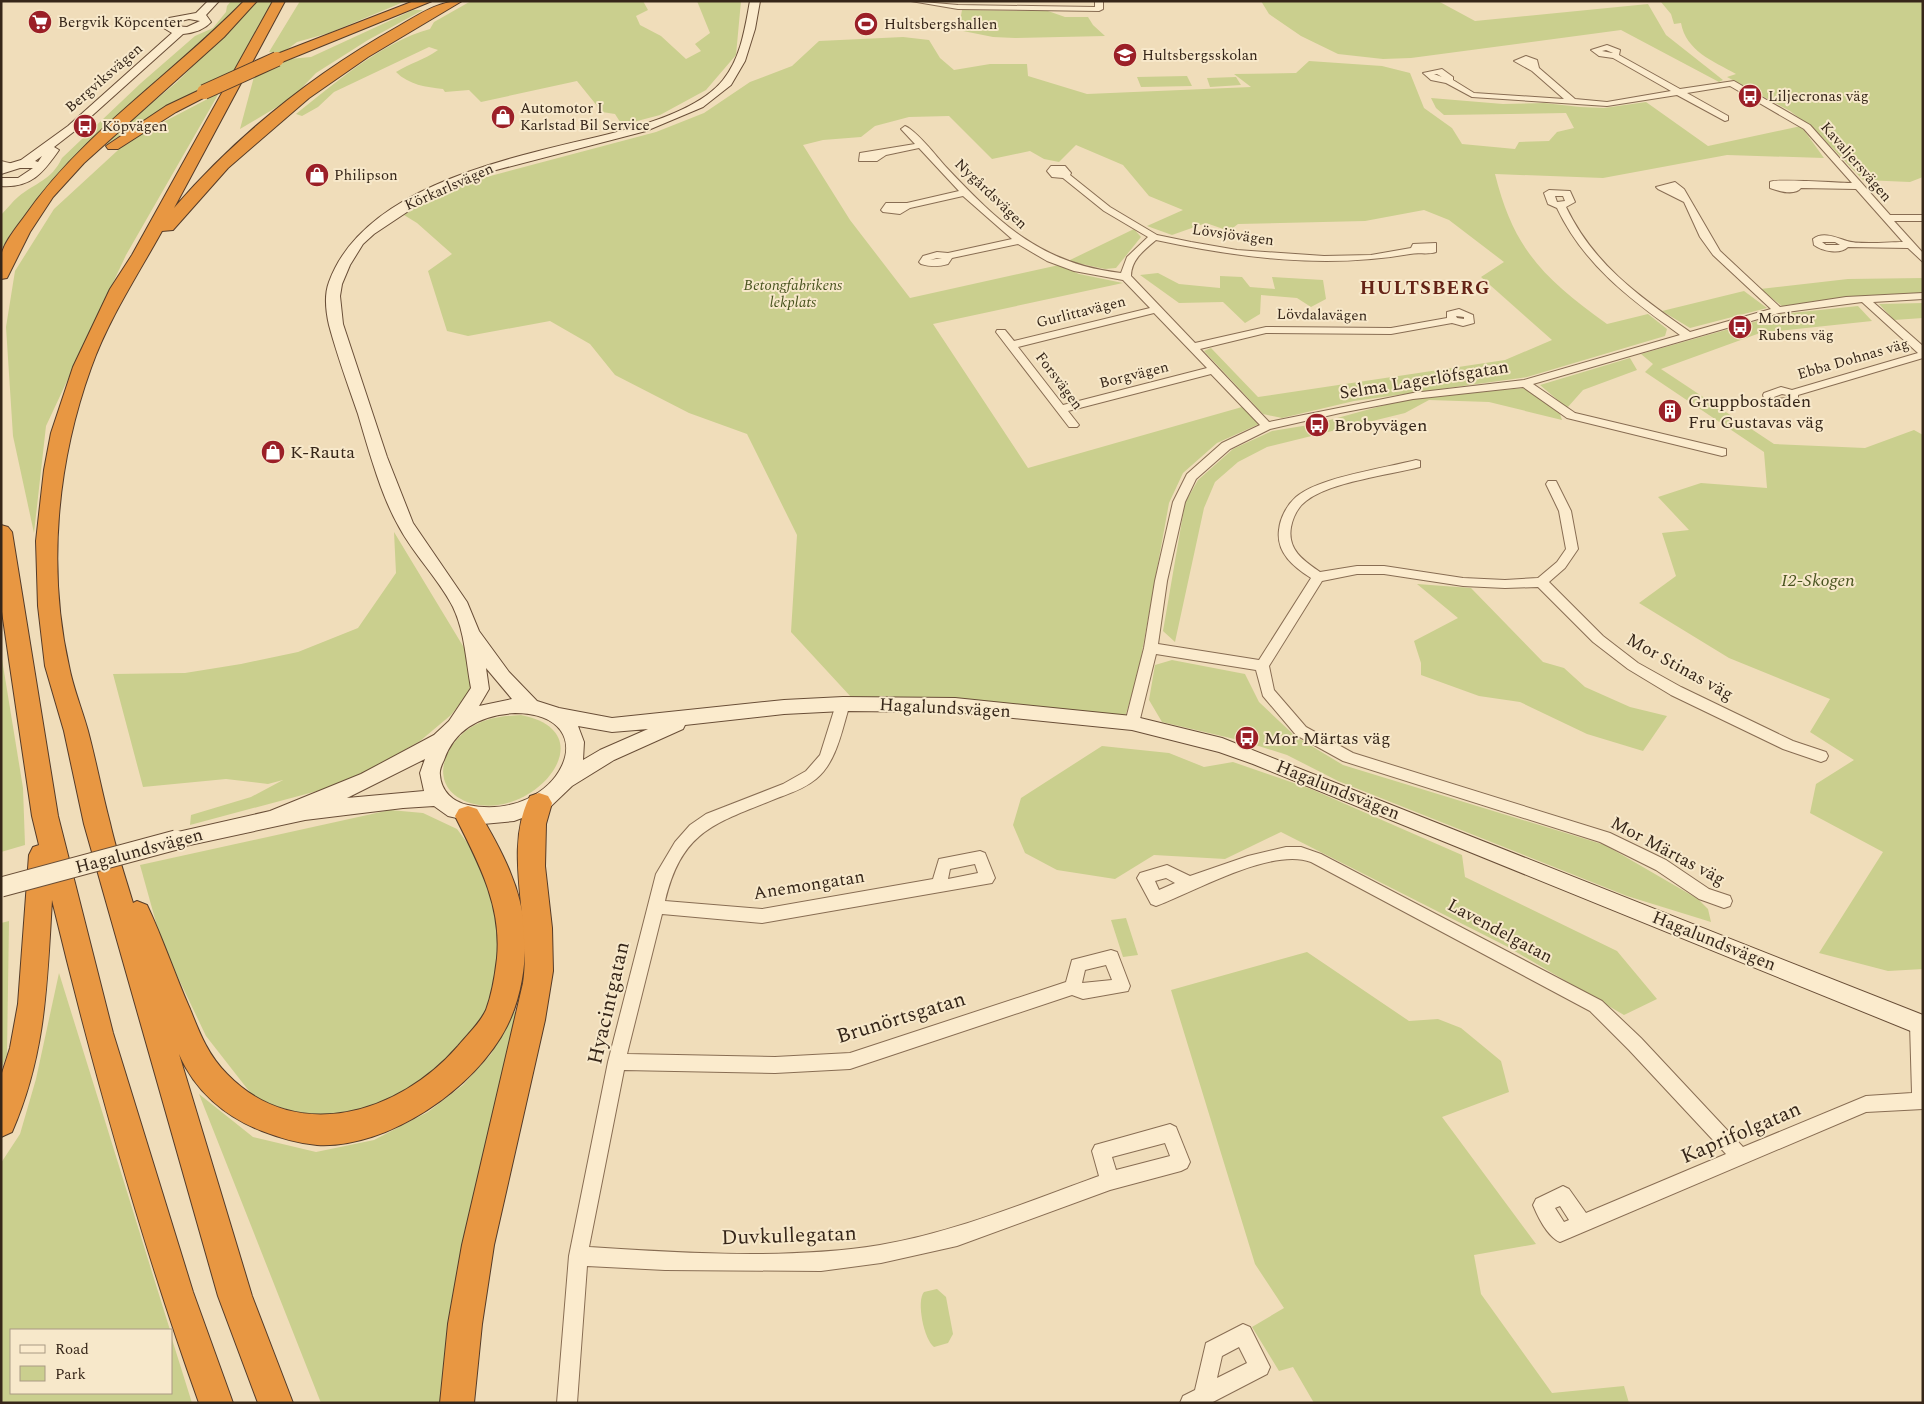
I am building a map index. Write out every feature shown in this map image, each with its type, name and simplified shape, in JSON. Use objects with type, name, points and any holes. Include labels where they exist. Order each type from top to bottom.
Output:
[{"type":"highway","points":[[1,274],[14,245],[36,207],[59,181],[98,142],[227,27],[251,1]]},
{"type":"highway","points":[[276,1403],[235,1296],[91,801],[76,731],[57,666],[46,574],[50,504],[61,433],[82,366],[119,289],[140,255],[279,1]]},
{"type":"highway","points":[[14,245],[57,193],[93,160],[140,128],[204,92],[278,60],[426,1]]},
{"type":"highway","points":[[140,255],[156,243],[197,191],[286,109],[354,60],[411,25],[456,1]]},
{"type":"highway","points":[[1,532],[45,816],[98,1033],[176,1292],[216,1403]]},
{"type":"highway","points":[[91,801],[197,1061],[239,1105],[268,1121],[293,1128],[324,1131],[352,1127],[383,1117],[408,1106],[451,1075],[472,1054],[499,1012],[511,961],[508,904],[489,850],[468,816]]},
{"type":"highway","points":[[457,1403],[462,1344],[473,1266],[531,1017],[539,971],[539,931],[529,848],[531,824],[539,803]]},
{"type":"highway","points":[[1,1122],[25,1048],[30,1013],[45,816]]},
{"type":"street","points":[[180,31],[204,24],[205,19],[199,16],[214,1]]},
{"type":"street","name":"Körkarlsvägen","points":[[456,726],[480,689],[471,634],[461,606],[405,524],[379,457],[336,324],[333,296],[335,284],[343,265],[358,242],[369,231],[398,210],[454,182],[492,167],[642,129],[670,119],[699,104],[726,83],[740,61],[750,29],[755,1]]},
{"type":"street","points":[[914,1],[958,7],[1099,5]]},
{"type":"street","name":"Bergviksvägen","points":[[39,167],[72,128],[180,31]]},
{"type":"street","points":[[1616,56],[1725,118]]},
{"type":"street","points":[[1535,69],[1574,103]]},
{"type":"street","points":[[1449,81],[1472,95],[1574,103],[1616,103],[1681,92]]},
{"type":"street","name":"Kavaljersvägen","points":[[1681,92],[1730,83],[1807,127],[1923,259]]},
{"type":"street","name":"Bergviksvägen","points":[[1,170],[72,128]]},
{"type":"street","name":"Nygårdsvägen","points":[[905,129],[964,193],[1017,241],[1078,270],[1126,277]]},
{"type":"street","points":[[883,153],[921,145]]},
{"type":"street","points":[[1,194],[19,182],[33,176],[39,170],[39,167],[13,164]]},
{"type":"street","name":"Lövsjövägen","points":[[1065,176],[1107,209],[1154,237],[1237,253],[1283,257],[1371,258],[1416,250]]},
{"type":"street","points":[[1,182],[19,182]]},
{"type":"street","points":[[1798,185],[1858,186]]},
{"type":"street","points":[[907,206],[964,193]]},
{"type":"street","points":[[1687,200],[1708,242],[1718,256],[1778,310]]},
{"type":"street","points":[[1561,206],[1567,220],[1587,253],[1605,273],[1628,293],[1687,335]]},
{"type":"street","points":[[1886,218],[1923,218]]},
{"type":"street","points":[[1154,237],[1133,257],[1125,271],[1126,277],[1267,426]]},
{"type":"street","points":[[948,256],[1017,241]]},
{"type":"street","points":[[1845,244],[1911,245]]},
{"type":"street","name":"Selma Lagerlöfsgatan","points":[[1132,723],[1151,648],[1161,581],[1177,510],[1191,477],[1226,446],[1267,426],[1413,396],[1525,382],[1589,366],[1687,335],[1778,310],[1827,302],[1923,296]]},
{"type":"street","points":[[1864,299],[1923,354]]},
{"type":"street","name":"Gurlittavägen","points":[[1012,344],[1157,309]]},
{"type":"street","name":"Lövdalavägen","points":[[1193,347],[1266,330],[1390,331],[1428,326],[1452,320]]},
{"type":"street","name":"Forsvägen","points":[[1002,332],[1073,425]]},
{"type":"street","name":"Ebba Dohnas väg","points":[[1792,393],[1923,354]]},
{"type":"street","name":"Borgvägen","points":[[1062,409],[1213,370]]},
{"type":"street","points":[[1525,382],[1571,416],[1722,452]]},
{"type":"street","points":[[1416,464],[1325,488],[1306,496],[1293,508],[1284,528],[1287,548],[1301,565],[1318,577],[1357,570],[1384,570],[1463,582],[1505,584],[1541,582],[1561,566],[1572,549],[1565,511],[1552,484]]},
{"type":"street","points":[[1151,648],[1262,666],[1318,577]]},
{"type":"street","name":"Mor Stinas väg","points":[[1541,582],[1598,639],[1633,666],[1676,691],[1788,745],[1821,756]]},
{"type":"street","name":"Körkarlsvägen","points":[[471,634],[502,677],[531,706]]},
{"type":"street","name":"Mor Märtas väg","points":[[1262,666],[1268,692],[1301,731],[1348,757],[1605,837],[1661,865],[1704,894],[1724,902]]},
{"type":"street","name":"Hagalundsvägen","points":[[556,714],[612,725],[784,707],[843,704],[955,705],[1132,723],[1222,745],[1260,758],[1920,1025]]},
{"type":"street","name":"Hyacintgatan","points":[[567,1403],[578,1256],[618,1062],[654,906],[664,874],[680,846],[695,829],[711,818],[788,788],[811,775],[826,757],[843,704]]},
{"type":"street","points":[[512,705],[531,706],[556,714],[570,727],[576,744],[574,763],[564,781],[539,803],[508,815],[492,818],[468,816],[450,810],[436,798],[430,785],[428,771],[432,756],[441,741],[456,726],[492,708],[512,705]]},
{"type":"street","name":"Hagalundsvägen","points":[[564,781],[607,755],[690,718]]},
{"type":"street","name":"Hagalundsvägen","points":[[276,816],[367,780],[441,741]]},
{"type":"street","name":"Hagalundsvägen","points":[[1,887],[176,840],[276,816],[390,800],[436,798]]},
{"type":"street","name":"Lavendelgatan","points":[[1188,883],[1284,854],[1302,853],[1316,858],[1596,1006],[1635,1044],[1741,1158]]},
{"type":"street","name":"Anemongatan","points":[[654,906],[762,916],[939,884]]},
{"type":"street","name":"Brunörtsgatan","points":[[618,1062],[775,1065],[850,1061],[1073,987]]},
{"type":"street","name":"Kaprifolgatan","points":[[1582,1224],[1866,1104],[1922,1101],[1920,1025]]},
{"type":"street","name":"Duvkullegatan","points":[[578,1256],[665,1261],[821,1262],[881,1254],[957,1237],[1110,1181]]},
{"type":"green space","points":[[231,1],[244,1],[44,191],[11,233],[1,250],[1,215],[12,203],[53,172],[62,158],[141,83],[195,36],[213,28],[226,12],[227,6]]},
{"type":"green space","points":[[258,1],[275,1],[249,48],[230,76],[170,104],[107,144],[104,143],[177,82]]},
{"type":"green space","points":[[300,1],[406,1],[329,33],[297,42],[281,54],[269,52]]},
{"type":"green space","points":[[471,1],[643,1],[648,10],[636,16],[640,25],[661,36],[686,59],[701,51],[695,44],[710,33],[697,1],[741,1],[736,55],[706,90],[660,115],[622,125],[615,114],[602,112],[577,81],[481,102],[469,90],[445,92],[443,89],[412,83],[396,72],[438,50],[429,47],[334,92],[318,107],[302,116],[296,114],[377,53],[394,43],[430,29],[434,22]]},
{"type":"green space","points":[[1261,1],[1438,1],[1475,21],[1648,4],[1666,35],[1723,80],[1719,82],[1621,30],[1411,58],[1383,59],[1338,54],[1301,36],[1269,14]]},
{"type":"green space","points":[[1923,1],[1923,177],[1910,182],[1863,180],[1815,130],[1790,111],[1727,77],[1736,74],[1710,60],[1695,48],[1688,41],[1681,23],[1674,24],[1671,14],[1661,2]]},
{"type":"green space","points":[[413,10],[423,10],[368,40],[316,73],[292,98],[240,129],[255,73],[289,59],[311,57]]},
{"type":"green space","points":[[962,10],[1048,11],[1065,17],[1088,17],[1093,25],[1105,36],[993,37],[958,30],[963,22],[960,21]]},
{"type":"green space","name":"Betongfabrikens lekplats","points":[[903,37],[929,40],[940,58],[954,70],[990,64],[1027,64],[1028,76],[1087,94],[1251,87],[1234,74],[1296,73],[1309,61],[1382,66],[1410,73],[1424,108],[1452,128],[1462,144],[1515,149],[1519,142],[1549,141],[1557,132],[1574,128],[1566,113],[1444,115],[1436,108],[1431,98],[1503,104],[1544,103],[1604,108],[1646,102],[1708,146],[1801,126],[1824,158],[1727,155],[1603,178],[1495,174],[1512,224],[1522,243],[1549,277],[1607,324],[1648,314],[1667,329],[1665,336],[1527,377],[1354,401],[1282,418],[1263,414],[1204,351],[1211,348],[1258,397],[1505,360],[1552,340],[1481,277],[1504,262],[1449,220],[1424,210],[1365,221],[1238,224],[1229,231],[1206,223],[1172,235],[1147,226],[1183,210],[1149,196],[1123,165],[1076,145],[1059,162],[1044,159],[1030,151],[992,159],[949,116],[909,117],[875,126],[861,137],[823,140],[803,145],[850,220],[910,298],[1059,265],[1079,274],[1123,283],[933,324],[1028,468],[1242,407],[1259,424],[1217,443],[1183,473],[1169,503],[1138,674],[1125,717],[851,697],[791,632],[797,535],[747,434],[689,413],[615,375],[590,344],[550,321],[468,336],[447,331],[428,271],[452,254],[417,223],[404,215],[427,200],[468,182],[656,132],[704,113],[750,82],[792,66],[819,41]]},
{"type":"green space","points":[[1187,76],[1192,86],[1141,87],[1137,77]]},
{"type":"green space","points":[[1236,77],[1241,85],[1210,87],[1207,78]]},
{"type":"green space","points":[[219,93],[126,255],[46,426],[34,533],[13,436],[6,327],[15,271],[54,209],[129,140]]},
{"type":"green space","points":[[1134,229],[1141,237],[1116,268],[1105,269],[1068,261]]},
{"type":"green space","points":[[1158,273],[1179,284],[1220,288],[1220,276],[1242,277],[1250,287],[1275,289],[1272,277],[1323,280],[1326,299],[1311,307],[1297,298],[1261,295],[1260,314],[1245,323],[1223,302],[1179,303],[1140,275]]},
{"type":"green space","points":[[1923,278],[1923,294],[1844,298],[1782,306],[1760,289],[1848,279]]},
{"type":"green space","points":[[1744,291],[1767,308],[1690,328],[1662,311]]},
{"type":"green space","points":[[1923,303],[1923,318],[1894,320],[1879,304]]},
{"type":"green space","name":"I2-Skogen","points":[[1858,306],[1872,321],[1760,333],[1661,369],[1774,444],[1865,448],[1914,430],[1923,435],[1923,969],[1888,971],[1819,953],[1883,852],[1810,813],[1816,784],[1854,760],[1810,732],[1830,699],[1729,658],[1639,603],[1676,576],[1662,533],[1689,530],[1658,497],[1701,483],[1767,488],[1764,452],[1645,372],[1653,364],[1641,354],[1782,314]]},
{"type":"green space","points":[[1630,358],[1637,370],[1583,390],[1567,408],[1540,385]]},
{"type":"green space","points":[[1525,388],[1560,414],[1562,420],[1489,402],[1429,400],[1405,413],[1267,447],[1238,462],[1215,482],[1204,508],[1175,642],[1163,631],[1185,503],[1198,480],[1233,449],[1272,431],[1315,424],[1396,402],[1430,396]]},
{"type":"green space","points":[[394,532],[466,651],[472,688],[451,715],[420,741],[364,773],[321,790],[190,825],[191,815],[251,797],[283,780],[268,784],[226,779],[143,787],[113,674],[185,673],[241,664],[298,652],[358,628],[396,573]]},
{"type":"green space","points":[[1417,584],[1471,588],[1543,662],[1564,668],[1585,687],[1630,707],[1667,716],[1643,751],[1587,734],[1520,702],[1479,696],[1421,675],[1421,663],[1414,641],[1458,618]]},
{"type":"green space","points":[[1,653],[23,788],[25,845],[1,852]]},
{"type":"green space","points":[[1172,660],[1245,674],[1259,702],[1295,736],[1343,765],[1605,845],[1698,899],[1708,909],[1711,922],[1627,896],[1338,781],[1287,755],[1243,741],[1162,722],[1149,700],[1155,665]]},
{"type":"green space","points":[[521,715],[546,724],[559,738],[560,755],[553,772],[538,787],[519,799],[497,805],[474,804],[460,799],[445,782],[443,771],[449,750],[457,739],[473,726],[486,720]]},
{"type":"green space","points":[[1102,746],[1169,753],[1204,767],[1233,762],[1311,789],[1462,855],[1465,877],[1617,951],[1657,999],[1624,1015],[1506,946],[1281,832],[1225,859],[1154,855],[1115,879],[1057,870],[1025,853],[1013,825],[1021,798]]},
{"type":"green space","points":[[390,810],[423,813],[457,829],[492,876],[501,934],[494,1004],[456,1057],[368,1115],[316,1118],[256,1100],[206,1036],[162,944],[140,865]]},
{"type":"green space","points":[[1126,918],[1138,955],[1123,957],[1111,920]]},
{"type":"green space","points":[[9,921],[7,1054],[1,1070],[1,923]]},
{"type":"green space","points":[[1307,952],[1409,1021],[1438,1019],[1461,1028],[1501,1061],[1509,1092],[1442,1117],[1536,1244],[1474,1255],[1481,1294],[1552,1393],[1624,1386],[1629,1403],[1314,1403],[1293,1367],[1279,1371],[1252,1327],[1284,1308],[1255,1264],[1171,990]]},
{"type":"green space","points":[[59,973],[170,1329],[10,1329],[10,1394],[172,1394],[172,1339],[192,1403],[1,1403],[1,1163],[20,1134],[36,1079]]},
{"type":"green space","points":[[514,1012],[523,1015],[480,1171],[450,1312],[440,1403],[321,1403],[199,1094],[253,1137],[316,1152],[374,1140],[428,1112],[463,1085],[491,1054]]},
{"type":"green space","points":[[937,1289],[946,1297],[953,1334],[948,1343],[934,1347],[930,1343],[924,1329],[921,1303],[924,1292]]},
{"type":"place","name":"Bergvik Köpcenter","points":[[40,22]]},
{"type":"place","name":"Hultsbergshallen","points":[[866,24]]},
{"type":"place","name":"Hultsbergsskolan","points":[[1125,55]]},
{"type":"place","name":"Liljecronas väg","points":[[1750,96]]},
{"type":"place","name":"Automotor I Karlstad Bil Service","points":[[503,117]]},
{"type":"place","name":"Köpvägen","points":[[85,126]]},
{"type":"place","name":"Philipson","points":[[317,175]]},
{"type":"place","name":"Morbror Rubens väg","points":[[1740,327]]},
{"type":"place","name":"Gruppbostaden Fru Gustavas väg","points":[[1670,411]]},
{"type":"place","name":"Brobyvägen","points":[[1317,425]]},
{"type":"place","name":"K-Rauta","points":[[273,452]]},
{"type":"place","name":"Mor Märtas väg","points":[[1247,738]]},
{"type":"district","name":"HULTSBERG","points":[[1425,288]]}]
